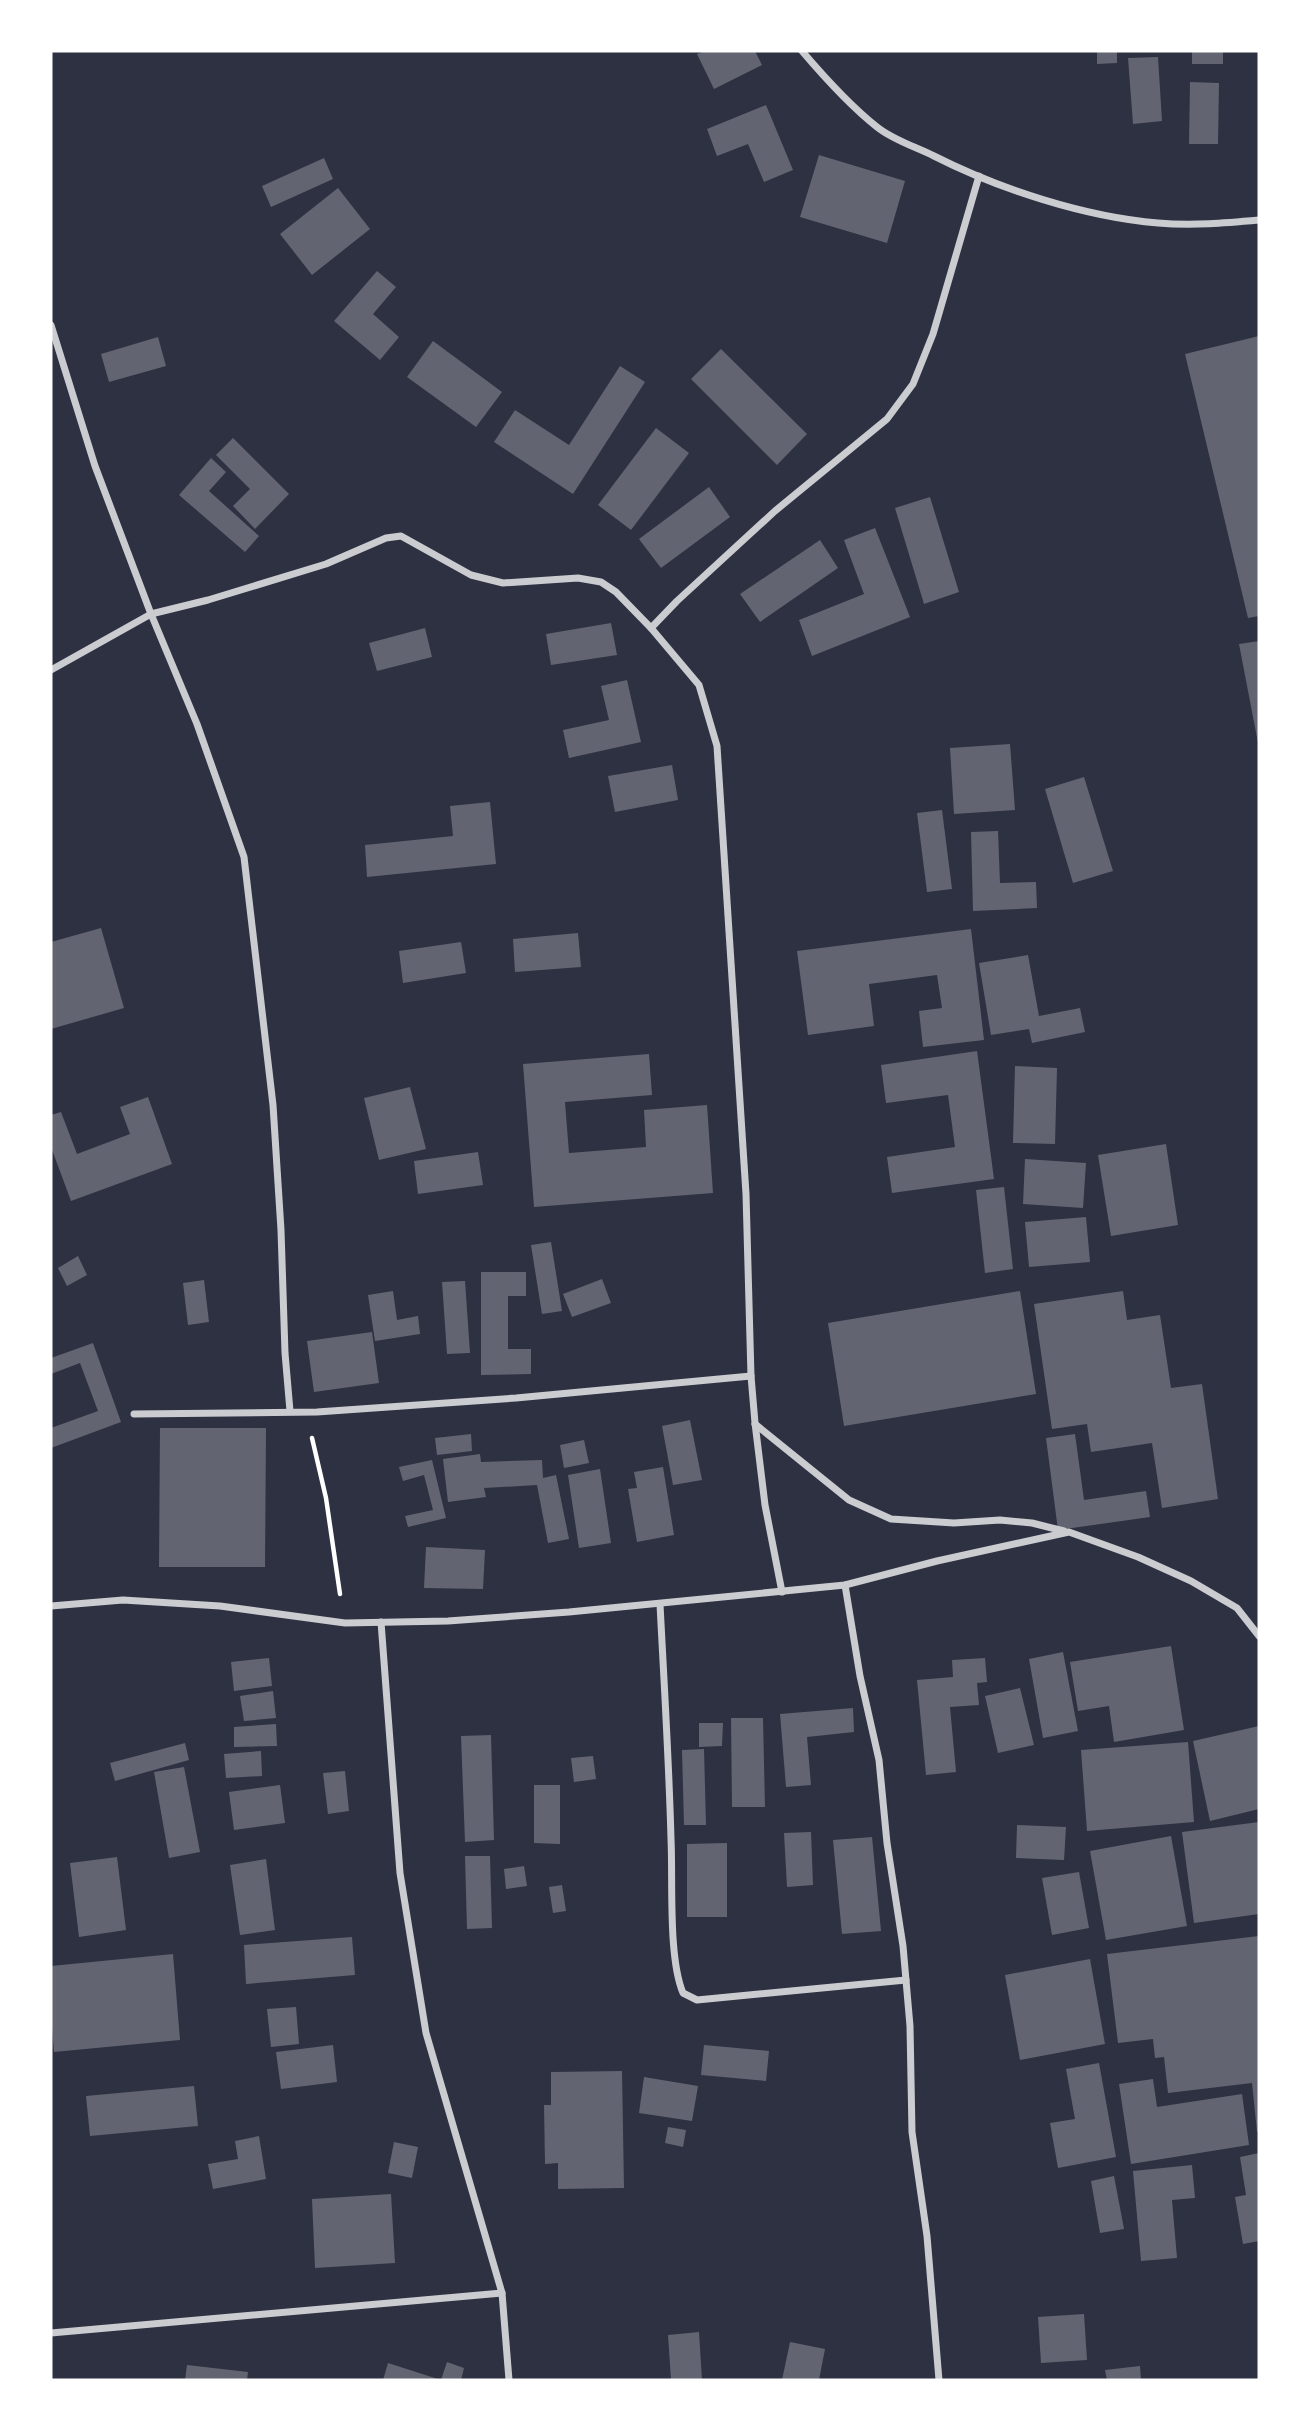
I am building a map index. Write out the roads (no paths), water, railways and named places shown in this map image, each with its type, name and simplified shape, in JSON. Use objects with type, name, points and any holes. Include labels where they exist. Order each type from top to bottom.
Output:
[{"type":"street","points":[[802,51],[836,91],[879,129],[1019,192],[1108,216],[1157,223],[1195,225],[1259,220]]},
{"type":"street","points":[[652,628],[677,601],[775,511],[887,419],[913,384],[933,334],[979,176]]},
{"type":"street","points":[[51,325],[95,466],[151,614],[201,735],[244,857],[273,1105],[290,1411]]},
{"type":"street","points":[[51,670],[151,614],[208,600],[326,564],[386,538],[401,536],[471,575],[503,583],[578,578],[601,582],[616,592],[652,628],[699,685],[717,746],[746,1194],[751,1376],[765,1505],[782,1592]]},
{"type":"street","points":[[134,1414],[306,1412],[516,1398],[751,1376]]},
{"type":"street","points":[[755,1423],[849,1500],[891,1519],[954,1522],[1000,1520],[1032,1523],[1069,1532],[1138,1556],[1191,1581],[1237,1608],[1259,1636]]},
{"type":"street","points":[[51,1606],[124,1600],[220,1606],[345,1623],[448,1621],[660,1604],[845,1585],[937,1561],[1069,1532]]},
{"type":"street","points":[[845,1585],[860,1676],[879,1760],[906,1980],[910,2026],[912,2132],[927,2236],[939,2380]]},
{"type":"street","points":[[660,1604],[671,1806],[674,1940],[678,1983],[683,1993],[696,2000],[906,1980]]},
{"type":"street","points":[[381,1622],[400,1873],[426,2033],[502,2293],[509,2380]]},
{"type":"street","points":[[51,2333],[502,2293]]}]
